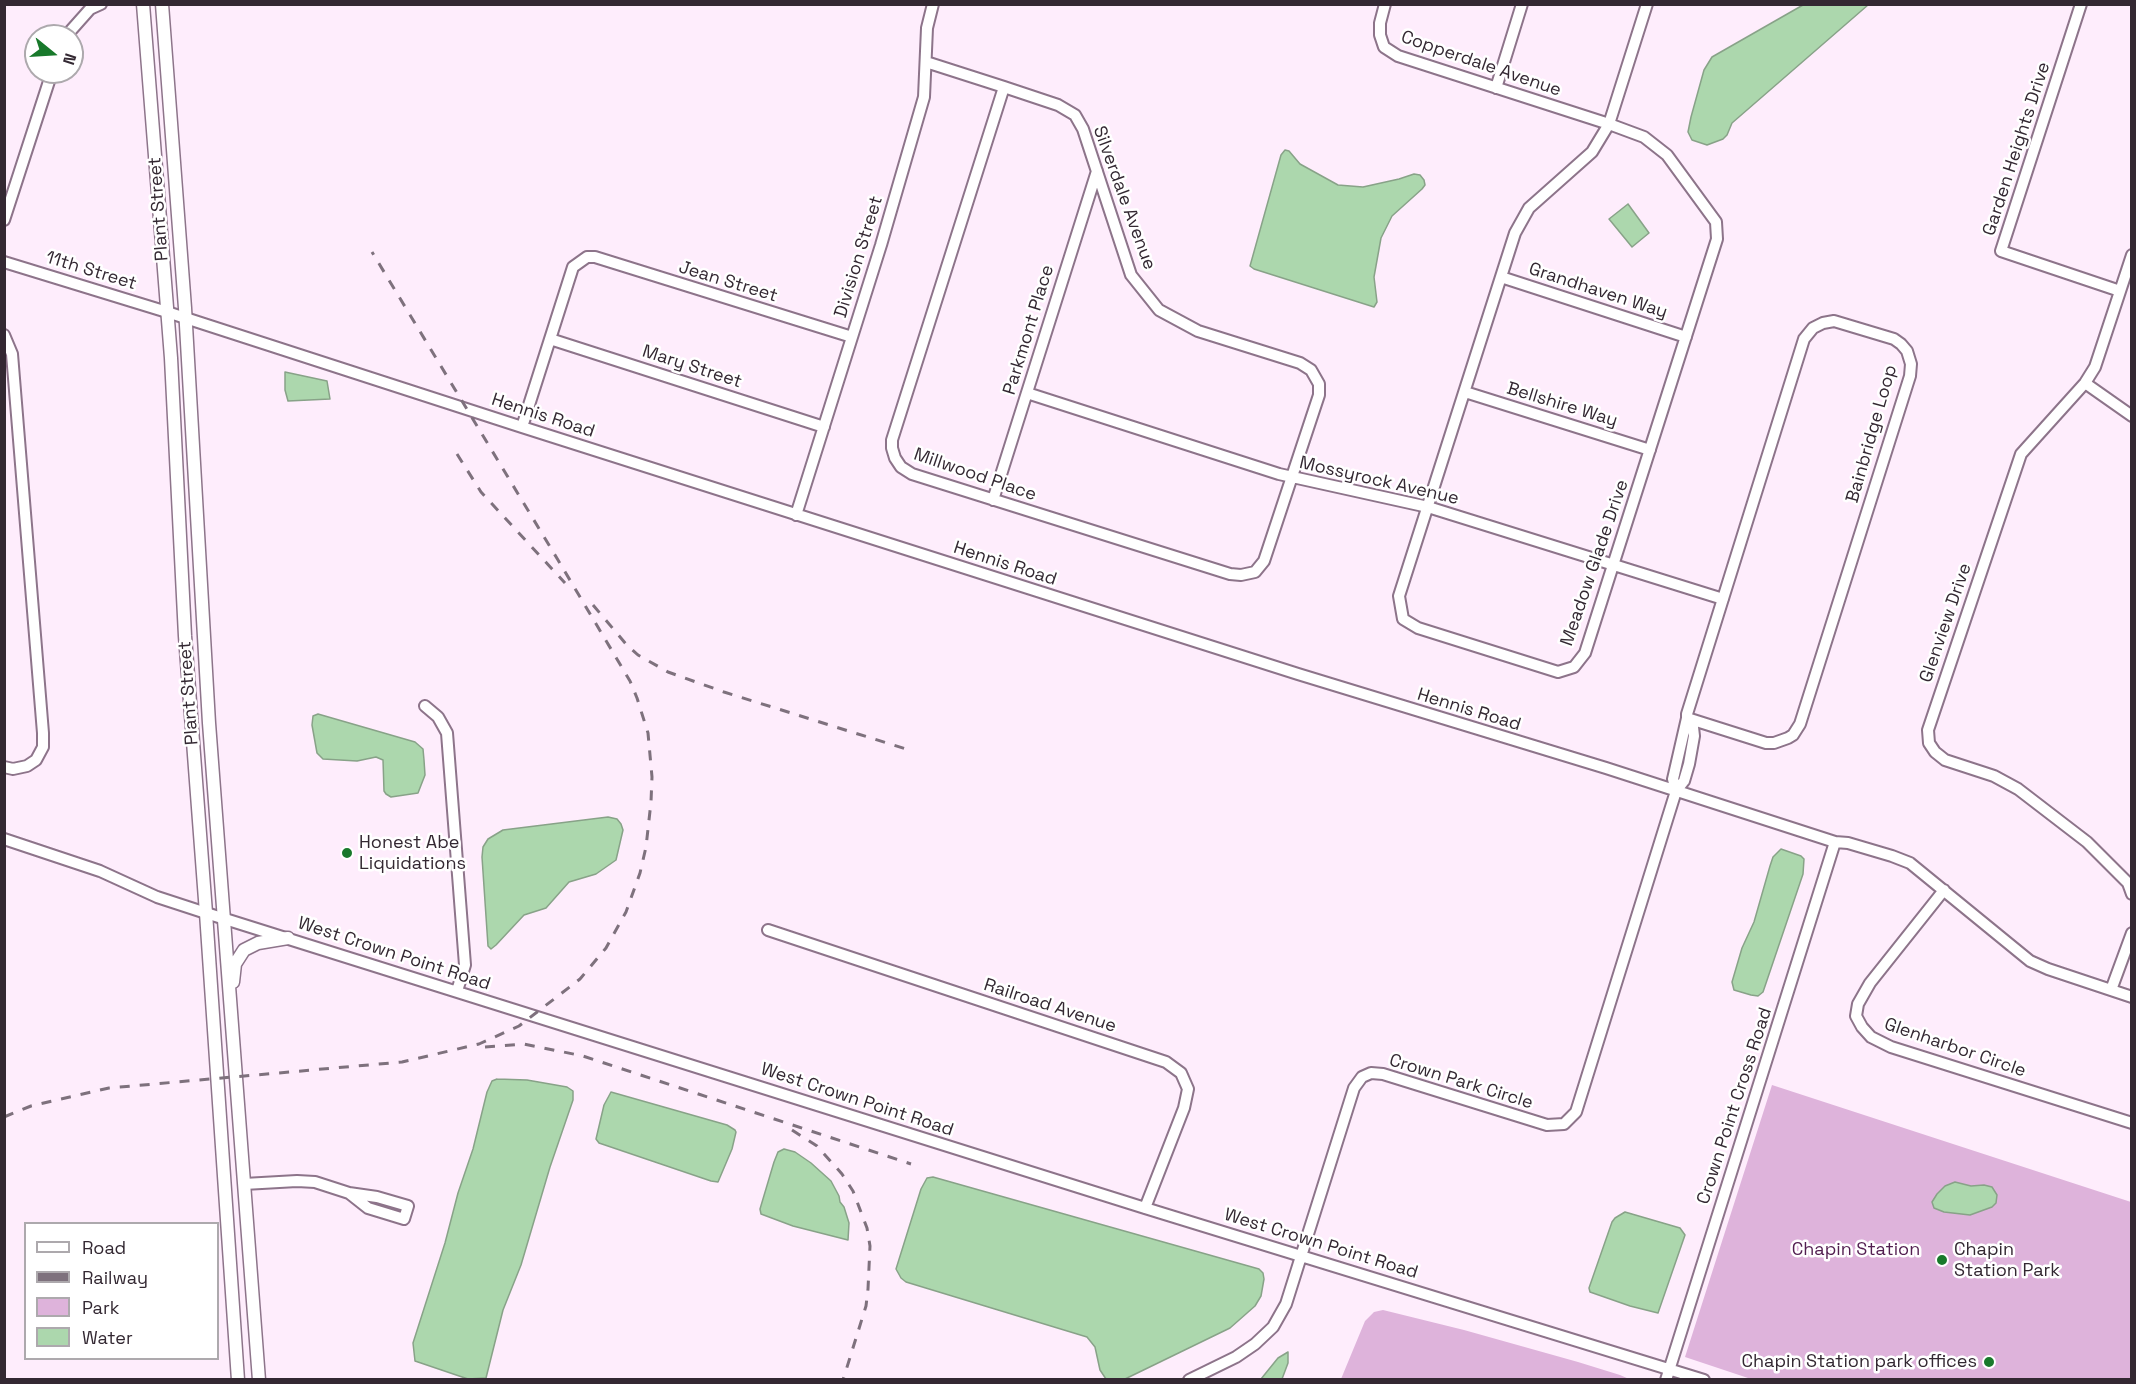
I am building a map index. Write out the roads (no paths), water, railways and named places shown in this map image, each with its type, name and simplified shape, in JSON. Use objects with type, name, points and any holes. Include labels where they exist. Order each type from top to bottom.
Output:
[{"type":"main road","name":"Plant Street","points":[[143,4],[167,312],[186,661],[238,1380]]},
{"type":"main road","name":"Plant Street","points":[[162,4],[185,318],[203,637],[259,1380]]},
{"type":"main road","points":[[176,454],[183,462],[187,529],[197,535]]},
{"type":"main road","points":[[181,551],[190,558],[195,625],[203,637]]},
{"type":"main road","points":[[229,1004],[235,964],[244,950],[258,943],[288,938]]},
{"type":"main road","points":[[223,1162],[231,1179],[236,1183],[244,1184]]},
{"type":"main road","points":[[226,1203],[242,1215],[248,1228]]},
{"type":"street","points":[[77,24],[90,9],[101,4]]},
{"type":"street","name":"Division Street","points":[[796,515],[924,97],[927,28],[933,4]]},
{"type":"street","name":"Copperdale Avenue","points":[[1385,4],[1380,23],[1380,35],[1384,47],[1398,56],[1609,124]]},
{"type":"street","points":[[1496,88],[1522,4]]},
{"type":"street","points":[[1609,124],[1647,4]]},
{"type":"street","name":"Garden Heights Drive","points":[[2081,4],[2001,251],[2120,291]]},
{"type":"street","name":"Silverdale Avenue","points":[[926,62],[1058,105],[1074,116],[1083,129],[1131,275],[1159,310],[1198,332],[1300,363],[1311,370],[1318,384],[1319,395],[1292,478]]},
{"type":"street","points":[[4,220],[48,84]]},
{"type":"street","name":"Millwood Place","points":[[1004,87],[891,448],[901,467],[912,474],[993,500],[1241,576],[1254,572],[1264,561],[1292,478]]},
{"type":"street","name":"Meadow Glade Drive","points":[[1609,124],[1644,137],[1668,155],[1716,222],[1717,239],[1585,652],[1574,667],[1558,672],[1418,628],[1403,619],[1399,596],[1501,278],[1515,233],[1529,208],[1593,152],[1609,124]]},
{"type":"street","name":"Parkmont Place","points":[[993,500],[1097,171]]},
{"type":"street","points":[[2120,291],[2132,255]]},
{"type":"street","name":"Jean Street","points":[[550,339],[573,267],[586,257],[595,257],[852,337]]},
{"type":"street","name":"11th Street","points":[[4,262],[167,312]]},
{"type":"street","name":"Grandhaven Way","points":[[1501,278],[1686,337]]},
{"type":"street","name":"Glenview Drive","points":[[2120,291],[2095,367],[2085,383],[2021,454],[1928,730],[1929,743],[1935,752],[1945,760],[1994,776],[2018,789],[2087,842],[2128,883],[2132,894]]},
{"type":"street","name":"Hennis Road","points":[[167,312],[1298,674],[1835,842],[1859,846],[1910,863],[2030,961],[2132,997]]},
{"type":"street","name":"Bainbridge Loop","points":[[1676,791],[1684,781],[1693,749],[1693,727],[1687,718],[1688,710],[1804,339],[1813,328],[1823,322],[1834,321],[1894,339],[1906,351],[1911,364],[1910,376],[1800,724],[1793,735],[1782,742],[1766,743],[1687,718]]},
{"type":"street","points":[[4,335],[12,354],[44,733],[43,747],[36,759],[27,766],[13,769],[4,767]]},
{"type":"street","points":[[522,427],[550,339]]},
{"type":"street","name":"Mary Street","points":[[550,339],[824,427]]},
{"type":"street","points":[[2085,383],[2132,416]]},
{"type":"street","name":"Bellshire Way","points":[[1465,392],[1650,450]]},
{"type":"street","name":"Mossyrock Avenue","points":[[1027,393],[1292,478],[1428,507],[1723,600]]},
{"type":"street","points":[[425,706],[438,717],[447,733],[465,965],[457,992]]},
{"type":"street","name":"Crown Park Circle","points":[[1189,1380],[1236,1357],[1255,1344],[1273,1327],[1286,1304],[1354,1088],[1362,1077],[1371,1073],[1383,1074],[1547,1125],[1563,1124],[1576,1112],[1676,791]]},
{"type":"street","name":"West Crown Point Road","points":[[4,839],[100,871],[157,897],[206,913],[1145,1208],[1704,1380]]},
{"type":"street","name":"Crown Point Cross Road","points":[[1666,1380],[1835,842]]},
{"type":"street","name":"Glenharbor Circle","points":[[1944,890],[1870,983],[1858,1004],[1856,1017],[1862,1027],[1871,1037],[1891,1047],[2132,1123]]},
{"type":"street","name":"Railroad Avenue","points":[[768,930],[1166,1062],[1181,1072],[1188,1089],[1184,1108],[1145,1208]]},
{"type":"street","points":[[2111,990],[2132,933]]},
{"type":"street","points":[[244,1184],[315,1182],[349,1193],[378,1197],[408,1206],[404,1219],[368,1208],[349,1193]]},
{"type":"water","points":[[1803,5],[1868,5],[1732,123],[1723,139],[1707,145],[1692,140],[1688,132],[1691,117],[1704,70],[1712,57]]},
{"type":"water","points":[[1285,150],[1289,151],[1300,164],[1338,185],[1363,187],[1414,174],[1420,175],[1424,180],[1425,185],[1422,189],[1392,216],[1381,238],[1374,277],[1377,302],[1374,307],[1250,266],[1281,155]]},
{"type":"water","points":[[1628,204],[1649,233],[1632,247],[1609,219]]},
{"type":"water","points":[[285,372],[327,381],[330,399],[288,401],[285,390]]},
{"type":"water","points":[[318,714],[415,742],[423,749],[425,775],[418,793],[391,797],[386,794],[383,760],[376,757],[357,761],[323,759],[317,753],[312,725],[313,716]]},
{"type":"water","points":[[608,817],[617,819],[623,830],[616,860],[596,874],[569,882],[546,908],[524,915],[491,949],[488,946],[482,857],[483,847],[488,839],[503,830]]},
{"type":"water","points":[[1781,849],[1804,859],[1803,874],[1763,992],[1758,996],[1751,995],[1734,990],[1732,982],[1742,948],[1754,922],[1773,857]]},
{"type":"water","points":[[497,1079],[527,1080],[567,1087],[573,1091],[573,1100],[521,1265],[503,1310],[486,1378],[468,1379],[415,1361],[413,1343],[473,1149],[487,1092],[492,1081]]},
{"type":"water","points":[[611,1092],[727,1125],[735,1130],[732,1149],[718,1182],[599,1143],[596,1139],[604,1105]]},
{"type":"water","points":[[784,1149],[795,1152],[831,1181],[849,1223],[848,1240],[793,1226],[761,1214],[760,1209],[774,1162],[778,1152]]},
{"type":"water","points":[[933,1177],[1259,1269],[1264,1279],[1261,1296],[1255,1306],[1230,1328],[1125,1379],[1106,1379],[1100,1370],[1095,1347],[1087,1337],[906,1282],[901,1278],[896,1269],[921,1189],[927,1178]]},
{"type":"water","points":[[1955,1182],[1971,1186],[1992,1187],[1997,1195],[1996,1203],[1992,1207],[1970,1215],[1944,1212],[1934,1208],[1932,1202],[1937,1194],[1945,1186]]},
{"type":"water","points":[[1625,1212],[1680,1228],[1685,1235],[1658,1313],[1590,1292],[1589,1288],[1612,1222]]},
{"type":"water","points":[[1288,1352],[1288,1363],[1282,1379],[1261,1379],[1278,1358]]},
{"type":"railway","points":[[4,1117],[31,1106],[109,1088],[402,1062],[479,1044],[519,1026],[580,979],[606,948],[626,912],[640,873],[646,847],[651,802],[652,777],[648,733],[637,698],[630,681],[372,252]]},
{"type":"railway","points":[[457,454],[481,492],[565,583]]},
{"type":"railway","points":[[593,605],[638,655],[668,672],[906,749]]},
{"type":"railway","points":[[485,1047],[524,1044],[583,1056],[911,1164]]},
{"type":"railway","points":[[792,1130],[817,1146],[842,1174],[853,1191],[867,1228],[870,1246],[866,1306],[843,1380]]},
{"type":"place","name":"Honest Abe Liquidations","points":[[347,853]]},
{"type":"place","name":"Chapin Station Park","points":[[1942,1260]]},
{"type":"place","name":"Chapin Station park offices","points":[[1989,1362]]},
{"type":"park label","name":"Chapin Station","points":[[1856,1250]]}]
